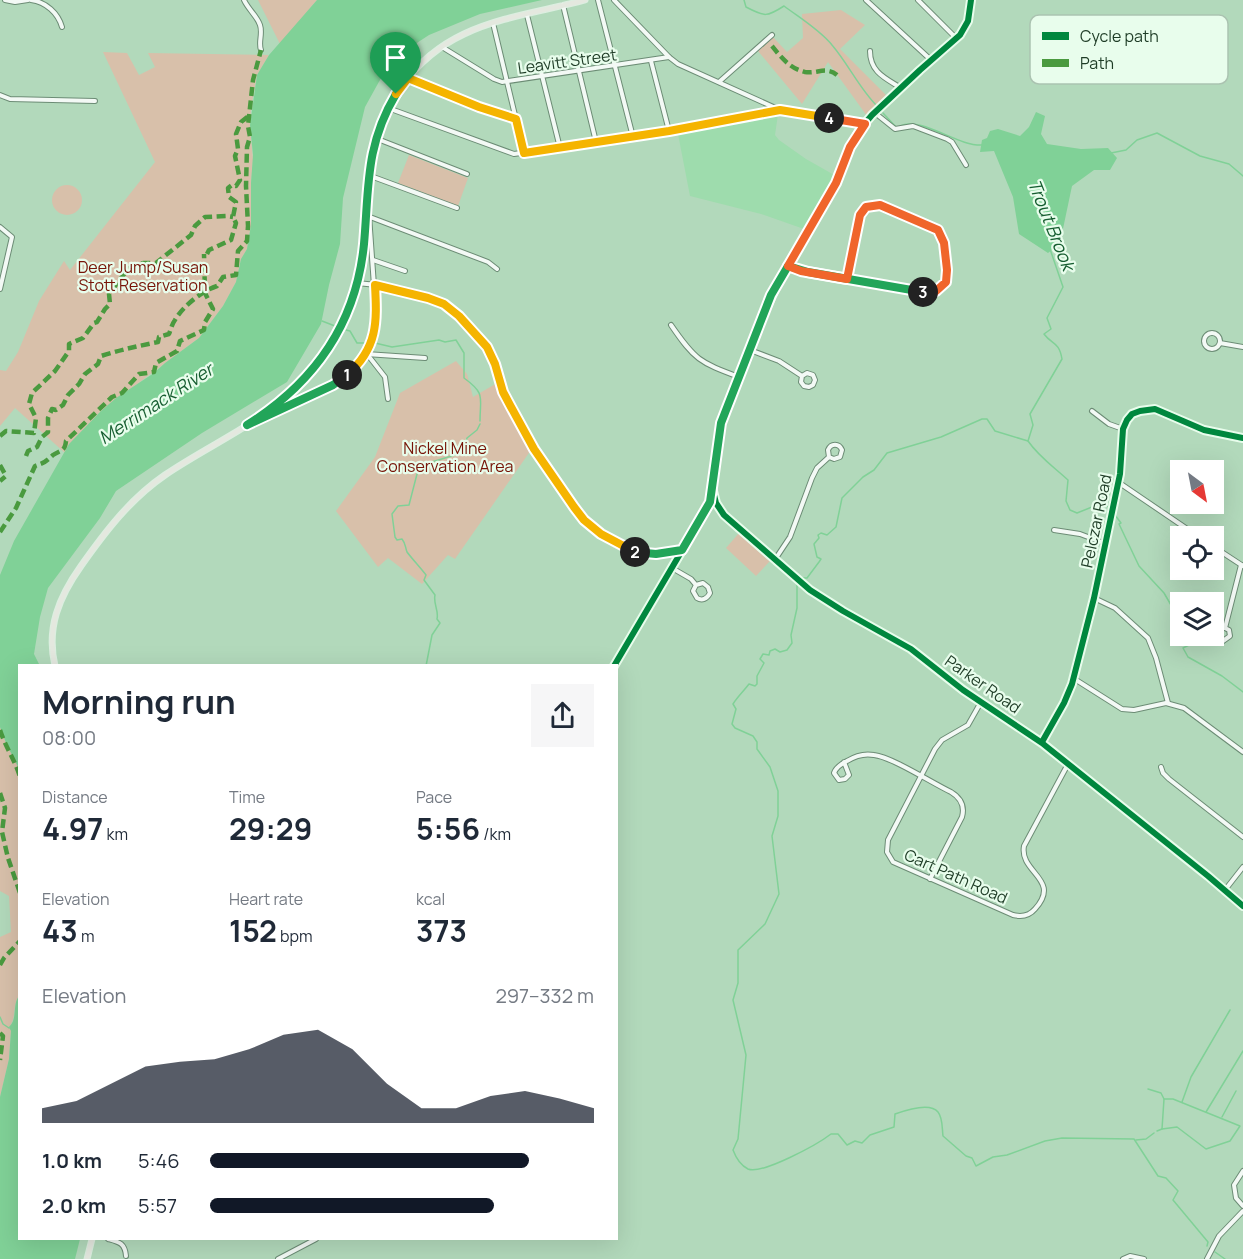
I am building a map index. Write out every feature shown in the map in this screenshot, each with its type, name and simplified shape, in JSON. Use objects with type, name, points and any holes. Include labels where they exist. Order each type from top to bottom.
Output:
[{"type":"main road","points":[[55,664],[52,632],[59,602],[69,583],[112,523],[140,495],[166,474],[247,425],[291,394],[319,362],[340,329],[357,283],[364,245],[368,175],[375,138],[388,108],[408,78],[442,47],[463,35],[493,23],[585,0]]},
{"type":"main road","points":[[87,1259],[92,1240]]},
{"type":"street","points":[[5,0],[15,2],[29,0],[42,3],[58,16],[62,27]]},
{"type":"street","points":[[244,0],[260,23],[261,50]]},
{"type":"street","points":[[598,0],[633,137]]},
{"type":"street","points":[[614,0],[678,64],[780,110],[865,124]]},
{"type":"street","points":[[866,0],[931,60]]},
{"type":"street","points":[[918,0],[957,39]]},
{"type":"street","points":[[615,664],[707,507],[713,488],[721,423],[771,295],[836,183],[850,147],[875,112],[964,31],[971,0]]},
{"type":"street","points":[[562,5],[596,142]]},
{"type":"street","points":[[527,15],[560,148]]},
{"type":"street","points":[[493,23],[524,153]]},
{"type":"street","points":[[718,82],[772,34]]},
{"type":"street","name":"Leavitt Street","points":[[442,47],[494,79],[508,82],[669,57]]},
{"type":"street","points":[[870,51],[870,62],[877,71],[901,88]]},
{"type":"street","points":[[651,61],[669,131]]},
{"type":"street","points":[[408,78],[479,107],[516,119]]},
{"type":"street","points":[[0,95],[10,99],[94,101]]},
{"type":"street","points":[[388,108],[514,154],[633,137],[780,110]]},
{"type":"street","points":[[875,112],[895,129],[913,126],[952,142],[966,165]]},
{"type":"street","points":[[375,138],[467,174]]},
{"type":"street","points":[[368,175],[457,208]]},
{"type":"street","points":[[247,425],[338,382],[355,368],[366,354],[375,327],[374,260],[367,197]]},
{"type":"street","points":[[788,266],[801,271],[847,279],[924,292],[936,291],[946,282],[947,275],[942,236],[936,228],[885,207],[868,206],[860,215],[847,279]]},
{"type":"street","points":[[370,217],[488,262],[497,269]]},
{"type":"street","points":[[0,227],[12,237],[0,289]]},
{"type":"street","points":[[374,260],[405,271]]},
{"type":"street","points":[[357,283],[428,298],[444,304],[459,316],[481,340],[495,364],[506,397],[534,449],[588,524],[633,552],[648,554],[682,550]]},
{"type":"street","points":[[671,325],[689,352],[700,361],[739,377]]},
{"type":"street","points":[[1214,333],[1219,337],[1220,343],[1216,348],[1210,349],[1205,344],[1205,338],[1214,333]]},
{"type":"street","points":[[1220,343],[1243,346]]},
{"type":"street","points":[[750,350],[779,362],[802,376]]},
{"type":"street","points":[[366,354],[425,358]]},
{"type":"street","points":[[366,354],[384,377],[388,399]]},
{"type":"street","points":[[1092,411],[1109,424],[1123,429],[1132,414],[1151,409],[1204,430],[1243,438]]},
{"type":"street","name":"Pelczar Road","points":[[1042,742],[1067,697],[1094,598],[1122,460],[1123,429]]},
{"type":"street","points":[[774,561],[790,537],[812,478],[820,465],[830,457]]},
{"type":"street","points":[[1118,482],[1183,526]]},
{"type":"street","name":"Parker Road","points":[[713,488],[714,498],[720,510],[795,579],[826,601],[911,649],[956,685],[1042,742],[1243,906]]},
{"type":"street","points":[[1054,530],[1080,534],[1104,543]]},
{"type":"street","points":[[1224,553],[1242,565],[1225,628]]},
{"type":"street","points":[[672,568],[696,585]]},
{"type":"street","points":[[703,583],[708,587],[710,591],[707,597],[702,599],[695,597],[693,590],[696,585],[703,583]]},
{"type":"street","points":[[1094,598],[1116,608],[1148,638],[1154,651],[1168,704]]},
{"type":"street","points":[[1073,678],[1122,709],[1134,710],[1168,704],[1188,710],[1243,752]]},
{"type":"street","name":"Cart Path Road","points":[[981,702],[965,728],[939,742],[888,840],[886,849],[893,862],[1016,916],[1033,911],[1043,896],[1044,886],[1025,861],[1023,846],[1068,764]]},
{"type":"street","points":[[844,762],[849,775],[845,780],[840,780],[835,777],[834,770],[844,762],[862,755],[876,755],[954,794],[961,801],[963,809],[960,821],[930,879]]},
{"type":"street","points":[[1161,767],[1169,779],[1243,837]]},
{"type":"street","points":[[1225,890],[1243,867]]},
{"type":"street","points":[[1243,1171],[1234,1185],[1236,1198],[1243,1206]]},
{"type":"street","points":[[1207,1259],[1219,1236],[1243,1211]]},
{"type":"street","points":[[111,1240],[125,1247],[126,1256]]},
{"type":"street","points":[[278,1259],[314,1240]]},
{"type":"street","points":[[1123,1259],[1130,1256],[1144,1259]]},
{"type":"shaded area","points":[[778,114],[775,135],[779,140],[836,176],[804,229],[761,214],[690,196],[678,134]]},
{"type":"green space","points":[[258,0],[317,0],[280,44]]},
{"type":"green space","points":[[841,10],[865,25],[840,49],[888,97],[867,116],[828,62],[802,104],[758,51],[773,37],[787,52],[803,38],[802,14]]},
{"type":"green space","name":"Deer Jump/Susan Stott Reservation","points":[[103,52],[127,53],[139,75],[155,67],[148,53],[269,55],[257,75],[251,108],[253,160],[251,225],[247,249],[241,259],[236,282],[223,306],[199,338],[101,411],[70,444],[65,453],[15,408],[0,426],[0,370],[6,371],[18,352],[39,301],[64,261],[70,270],[155,162]]},
{"type":"green space","points":[[409,155],[468,178],[458,206],[398,183]]},
{"type":"green space","points":[[67,185],[77,190],[82,200],[77,210],[67,215],[57,210],[52,200],[57,190]]},
{"type":"green space","name":"Nickel Mine Conservation Area","points":[[456,361],[467,374],[473,397],[497,383],[503,400],[531,450],[455,559],[448,555],[422,584],[388,558],[378,567],[336,511],[375,457],[400,393]]},
{"type":"green space","points":[[739,533],[770,561],[756,576],[726,548]]},
{"type":"green space","points":[[0,727],[18,765],[18,998],[9,1027],[11,1030],[9,1059],[0,1097],[0,937],[11,932],[9,896],[0,891]]},
{"type":"water","name":"Merrimack River","points":[[317,0],[542,0],[480,14],[429,35],[391,60],[365,107],[343,198],[340,244],[321,324],[287,382],[202,433],[116,491],[100,518],[48,588],[40,617],[34,654],[39,664],[18,664],[18,767],[0,727],[0,575],[14,541],[69,444],[116,398],[154,373],[199,338],[223,306],[236,282],[241,259],[247,249],[251,225],[253,155],[250,125],[257,75],[269,55]]},
{"type":"water","points":[[1036,112],[1045,116],[1041,134],[1047,144],[1081,149],[1108,148],[1117,158],[1110,170],[1094,170],[1072,186],[1060,243],[1048,253],[1019,234],[1013,197],[994,151],[980,152],[982,140],[987,138],[990,131],[998,129],[1020,136],[1029,127]]},
{"type":"water","points":[[18,998],[18,1240],[80,1240],[75,1259],[0,1259],[0,1097],[9,1059],[11,1031],[9,1027],[12,1024]]},
{"type":"waterway","points":[[744,0],[746,7],[762,14],[770,14],[784,6],[816,29],[844,60],[877,106]]},
{"type":"waterway","points":[[883,113],[896,127]]},
{"type":"waterway","points":[[900,126],[919,125],[962,141],[983,145]]},
{"type":"waterway","points":[[1111,153],[1126,150],[1137,140],[1157,133],[1200,156],[1229,164],[1243,176]]},
{"type":"waterway","name":"Trout Brook","points":[[1050,249],[1063,287],[1047,318],[1051,329],[1044,334],[1057,346],[1062,359],[1030,414],[1033,425],[1028,441],[1068,480],[1066,501],[1070,510],[1077,513],[1102,503],[1109,507]]},
{"type":"waterway","points":[[322,321],[335,326]]},
{"type":"waterway","points":[[346,330],[350,331],[357,343],[367,343]]},
{"type":"waterway","points":[[375,343],[392,347],[439,340],[445,342],[456,340],[464,353],[464,378],[479,392],[480,421]]},
{"type":"waterway","points":[[801,578],[807,578],[821,559],[817,557],[814,544],[819,538],[818,535],[821,533],[827,535],[836,527],[842,498],[863,477],[874,470],[887,453],[941,437],[982,419],[987,419],[995,431],[1028,441]]},
{"type":"waterway","points":[[426,664],[432,635],[440,623],[437,619],[435,595],[424,580],[426,575],[407,552],[402,539],[397,540],[395,537],[392,514],[398,506],[409,505],[417,474],[425,464],[455,455],[464,447],[467,438],[477,430],[480,424]]},
{"type":"waterway","name":"Trout Brook","points":[[1115,515],[1121,523],[1119,524],[1139,566],[1164,593],[1170,603]]},
{"type":"waterway","points":[[797,584],[797,608],[791,635],[792,643],[787,650],[780,652],[775,649],[770,651],[769,655],[763,654],[760,659],[764,663],[757,676],[757,684],[755,686],[749,684],[733,704],[736,709],[732,724],[735,728],[753,736],[757,742],[757,749],[770,767],[778,791],[778,816],[772,836],[779,894],[765,924],[738,950],[738,983],[733,1000],[746,1055],[738,1139],[733,1150],[737,1158],[745,1167],[755,1170],[790,1158],[831,1134],[838,1134],[847,1145],[855,1141],[862,1143],[870,1135],[894,1127],[895,1114],[924,1107],[934,1109],[940,1114],[943,1136],[966,1156],[972,1158],[976,1166],[993,1157],[1062,1138],[1134,1139],[1158,1176],[1166,1178],[1178,1191],[1173,1200],[1208,1242],[1207,1246]]},
{"type":"waterway","name":"Trout Brook","points":[[1187,646],[1183,648],[1188,657],[1222,676],[1243,692]]},
{"type":"waterway","points":[[1182,1102],[1191,1077],[1230,1010]]},
{"type":"waterway","points":[[0,1017],[3,1024],[9,1028]]},
{"type":"waterway","points":[[1206,1112],[1243,1051]]},
{"type":"waterway","points":[[1148,1089],[1161,1093],[1164,1099],[1162,1129],[1157,1131]]},
{"type":"waterway","points":[[1222,1117],[1236,1091]]},
{"type":"waterway","points":[[1162,1129],[1177,1127],[1206,1149],[1230,1141],[1240,1126],[1173,1099],[1164,1099]]},
{"type":"waterway","points":[[1136,1140],[1146,1139],[1154,1133]]},
{"type":"waterway","points":[[1215,1252],[1225,1259]]},
{"type":"marked path","points":[[772,46],[786,62],[795,68],[805,72],[829,71],[837,75]]},
{"type":"marked path","points":[[26,456],[28,451],[37,447],[42,437],[48,432],[48,418],[52,409],[56,410],[63,405],[85,374],[98,364],[101,356],[158,342],[159,337],[169,334],[178,315],[193,300],[217,286],[223,277],[236,275],[238,251],[247,241],[247,147],[250,137],[248,126],[253,80],[261,50]]},
{"type":"marked path","points":[[207,254],[209,250],[231,240],[236,223],[233,217],[236,202],[229,197],[228,188],[232,185],[236,186],[240,180],[235,156],[238,149],[236,134],[241,122],[250,115]]},
{"type":"marked path","points":[[0,436],[6,431],[34,433],[36,418],[29,404],[32,393],[55,371],[69,351],[69,344],[83,338],[97,322],[110,304],[109,294],[128,269],[143,263],[156,263],[191,235],[195,226],[205,217],[233,217]]},
{"type":"marked path","points":[[0,532],[16,508],[35,466],[63,449],[66,441],[112,397],[122,393],[139,374],[154,372],[156,363],[177,351],[180,341],[204,330],[205,322],[213,309],[205,293],[204,254]]},
{"type":"marked path","points":[[0,465],[6,476],[0,481]]},
{"type":"marked path","points":[[0,730],[18,772]]},
{"type":"marked path","points":[[0,793],[5,808],[2,832],[18,887]]},
{"type":"marked path","points":[[0,965],[18,943]]},
{"type":"marked path","points":[[0,1033],[3,1036],[0,1060]]},
{"type":"cycle path","points":[[615,664],[710,503],[721,423],[760,322],[777,285],[836,183],[850,147],[872,115],[960,35],[968,21],[971,0]]},
{"type":"cycle path","points":[[1042,742],[1072,684],[1094,598],[1120,474],[1123,429],[1127,420],[1132,414],[1155,409],[1204,430],[1243,438]]},
{"type":"cycle path","points":[[713,491],[716,503],[724,515],[810,590],[911,649],[963,690],[1042,743],[1243,906]]},
{"type":"route","points":[[396,94],[381,122],[372,152],[361,268],[348,312],[334,340],[312,372],[283,400],[247,425],[333,385],[355,368],[368,352],[373,338],[376,314],[375,285],[428,298],[454,311],[487,347],[495,364],[503,392],[534,449],[584,520],[601,534],[633,552],[656,554],[682,550],[710,502],[721,423],[771,295],[788,266],[808,272],[847,279],[924,292],[936,291],[946,282],[944,243],[938,230],[880,205],[866,207],[860,215],[847,279],[801,271],[788,266],[836,183],[850,147],[865,124],[780,110],[669,131],[524,153],[516,119],[479,107],[408,78],[396,94]]}]
